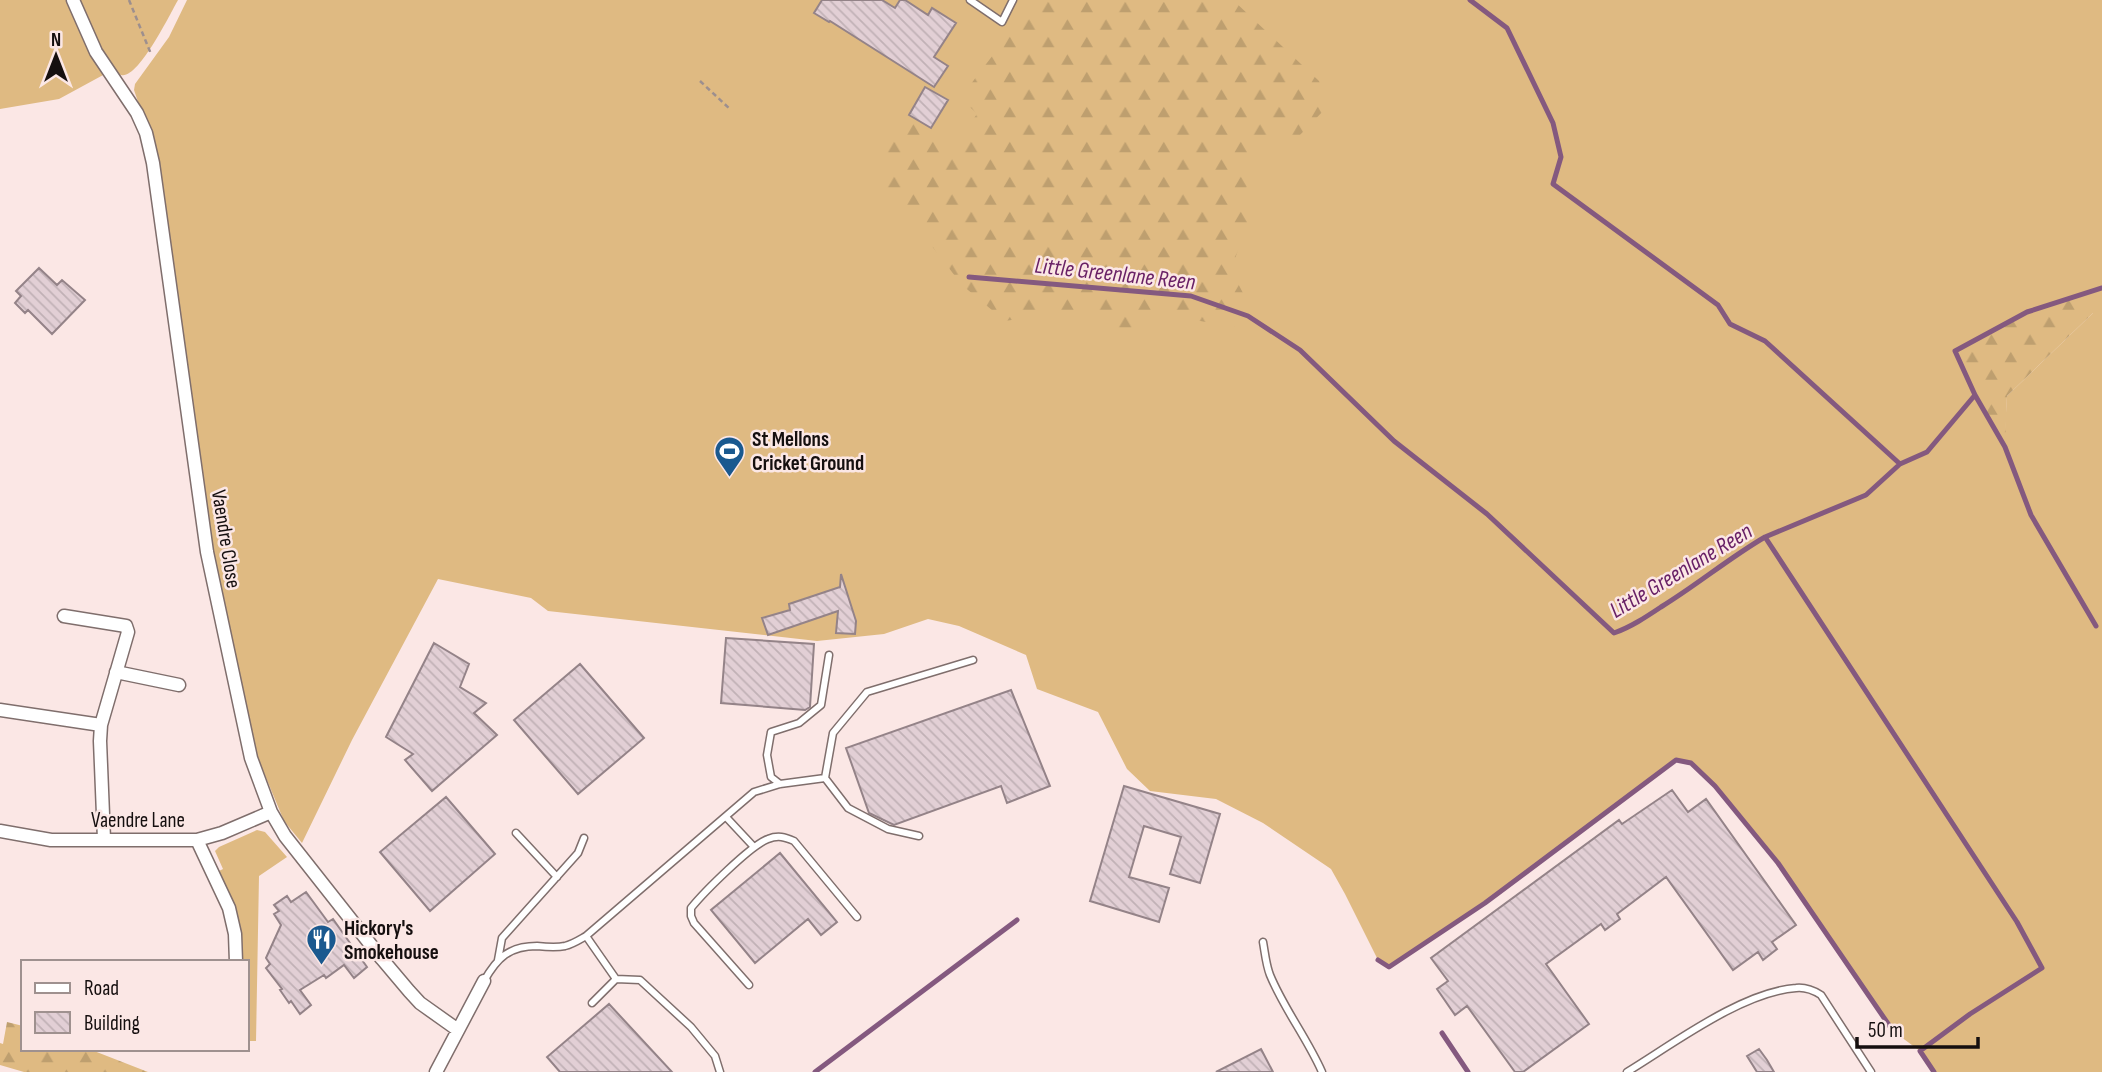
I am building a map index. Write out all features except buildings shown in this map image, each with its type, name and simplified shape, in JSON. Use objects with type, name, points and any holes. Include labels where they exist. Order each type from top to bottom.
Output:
[{"type":"street","name":"Vaendre Close","points":[[73,0],[96,52],[137,113],[146,133],[153,163],[207,552],[251,758],[271,811],[285,836],[420,1003],[458,1030]]},
{"type":"street","points":[[64,616],[126,626],[128,632],[101,725],[104,839]]},
{"type":"street","points":[[116,673],[179,685]]},
{"type":"street","points":[[0,710],[101,725]]},
{"type":"street","name":"Vaendre Lane","points":[[0,831],[51,840],[197,840],[222,833],[271,811]]},
{"type":"street","points":[[197,840],[229,908],[235,934],[236,960]]},
{"type":"street","points":[[436,1072],[484,981]]},
{"type":"lane","points":[[970,0],[1002,22],[1013,0]]},
{"type":"lane","points":[[779,784],[771,777],[768,755],[772,732],[799,723],[821,705],[829,655]]},
{"type":"lane","points":[[919,836],[888,829],[848,808],[825,778],[833,733],[867,692],[973,660]]},
{"type":"lane","points":[[484,981],[492,965],[515,949],[530,946],[566,946],[586,936],[754,792],[779,784],[825,778]]},
{"type":"lane","points":[[726,817],[754,847]]},
{"type":"lane","points":[[516,833],[557,877]]},
{"type":"lane","points":[[749,985],[694,923],[691,908],[754,847],[769,838],[783,836],[794,841],[857,917]]},
{"type":"lane","points":[[498,960],[502,938],[578,853],[584,838]]},
{"type":"lane","points":[[586,936],[616,979]]},
{"type":"lane","points":[[1263,942],[1269,972],[1283,1003],[1322,1072]]},
{"type":"lane","points":[[592,1003],[616,979],[640,980],[691,1027],[715,1056],[720,1072]]},
{"type":"lane","points":[[1627,1072],[1738,1006],[1767,994],[1798,987],[1821,995],[1871,1072]]},
{"type":"path","points":[[129,0],[152,54]]},
{"type":"path","points":[[701,81],[731,110]]},
{"type":"green space","points":[[0,0],[68,0],[105,74],[59,99],[0,109]]},
{"type":"green space","points":[[79,0],[178,0],[144,57],[128,74],[121,75],[110,64]]},
{"type":"green space","points":[[187,0],[2102,0],[2102,1072],[1934,1072],[1920,1051],[1893,1031],[1778,863],[1715,786],[1691,763],[1676,760],[1485,903],[1389,967],[1378,960],[1331,869],[1263,823],[1216,799],[1150,791],[1127,769],[1098,712],[1037,689],[1026,655],[959,626],[928,619],[884,634],[817,641],[548,611],[531,598],[438,579],[352,740],[302,843],[284,821],[257,756],[212,551],[159,163],[134,90],[135,84],[169,37]],"holes":[[[2093,313],[2007,396],[2004,446],[1975,395],[1955,351]]]},
{"type":"green space","points":[[1035,0],[1233,0],[1319,81],[1328,106],[1297,138],[1261,144],[1244,195],[1249,219],[1231,270],[1244,295],[1233,331],[1211,323],[1163,314],[1133,339],[1087,308],[1005,321],[962,285],[887,188],[881,161],[905,115],[940,139],[959,139],[977,114],[965,102],[964,93]]},
{"type":"green space","points":[[2102,288],[2093,313],[2007,396],[2005,447],[1975,395],[1955,351],[2027,312]]},
{"type":"green space","points":[[257,830],[265,832],[287,857],[259,876],[256,1041],[248,1041],[248,960],[243,960],[237,915],[219,871],[223,869],[215,851]]},
{"type":"green space","points":[[7,1022],[21,1026],[21,1051],[94,1051],[148,1072],[24,1072],[0,1065],[0,1043],[3,1044]]},
{"type":"waterway","points":[[1470,0],[1507,28],[1553,123],[1561,157],[1553,184],[1718,305],[1730,324],[1765,341],[1900,464]]},
{"type":"waterway","name":"Little Greenlane Reen","points":[[969,277],[1191,296],[1248,316],[1300,350],[1394,441],[1487,514],[1614,633],[1650,614],[1765,537],[2017,922],[2042,968],[1970,1014],[1920,1051],[1934,1072]]},
{"type":"waterway","points":[[2096,626],[2031,515],[2005,447],[1975,395],[1955,351],[2027,312],[2102,288]]},
{"type":"waterway","points":[[1765,537],[1866,495],[1900,464],[1927,452],[1975,395]]},
{"type":"waterway","points":[[1378,960],[1389,967],[1485,903],[1676,760],[1691,763],[1715,786],[1778,863],[1893,1031]]},
{"type":"waterway","points":[[815,1072],[1017,920]]},
{"type":"waterway","points":[[1442,1033],[1468,1072]]},
{"type":"place","name":"St Mellons Cricket Ground","points":[[729,478]]},
{"type":"place","name":"Hickory's Smokehouse","points":[[321,967]]}]
